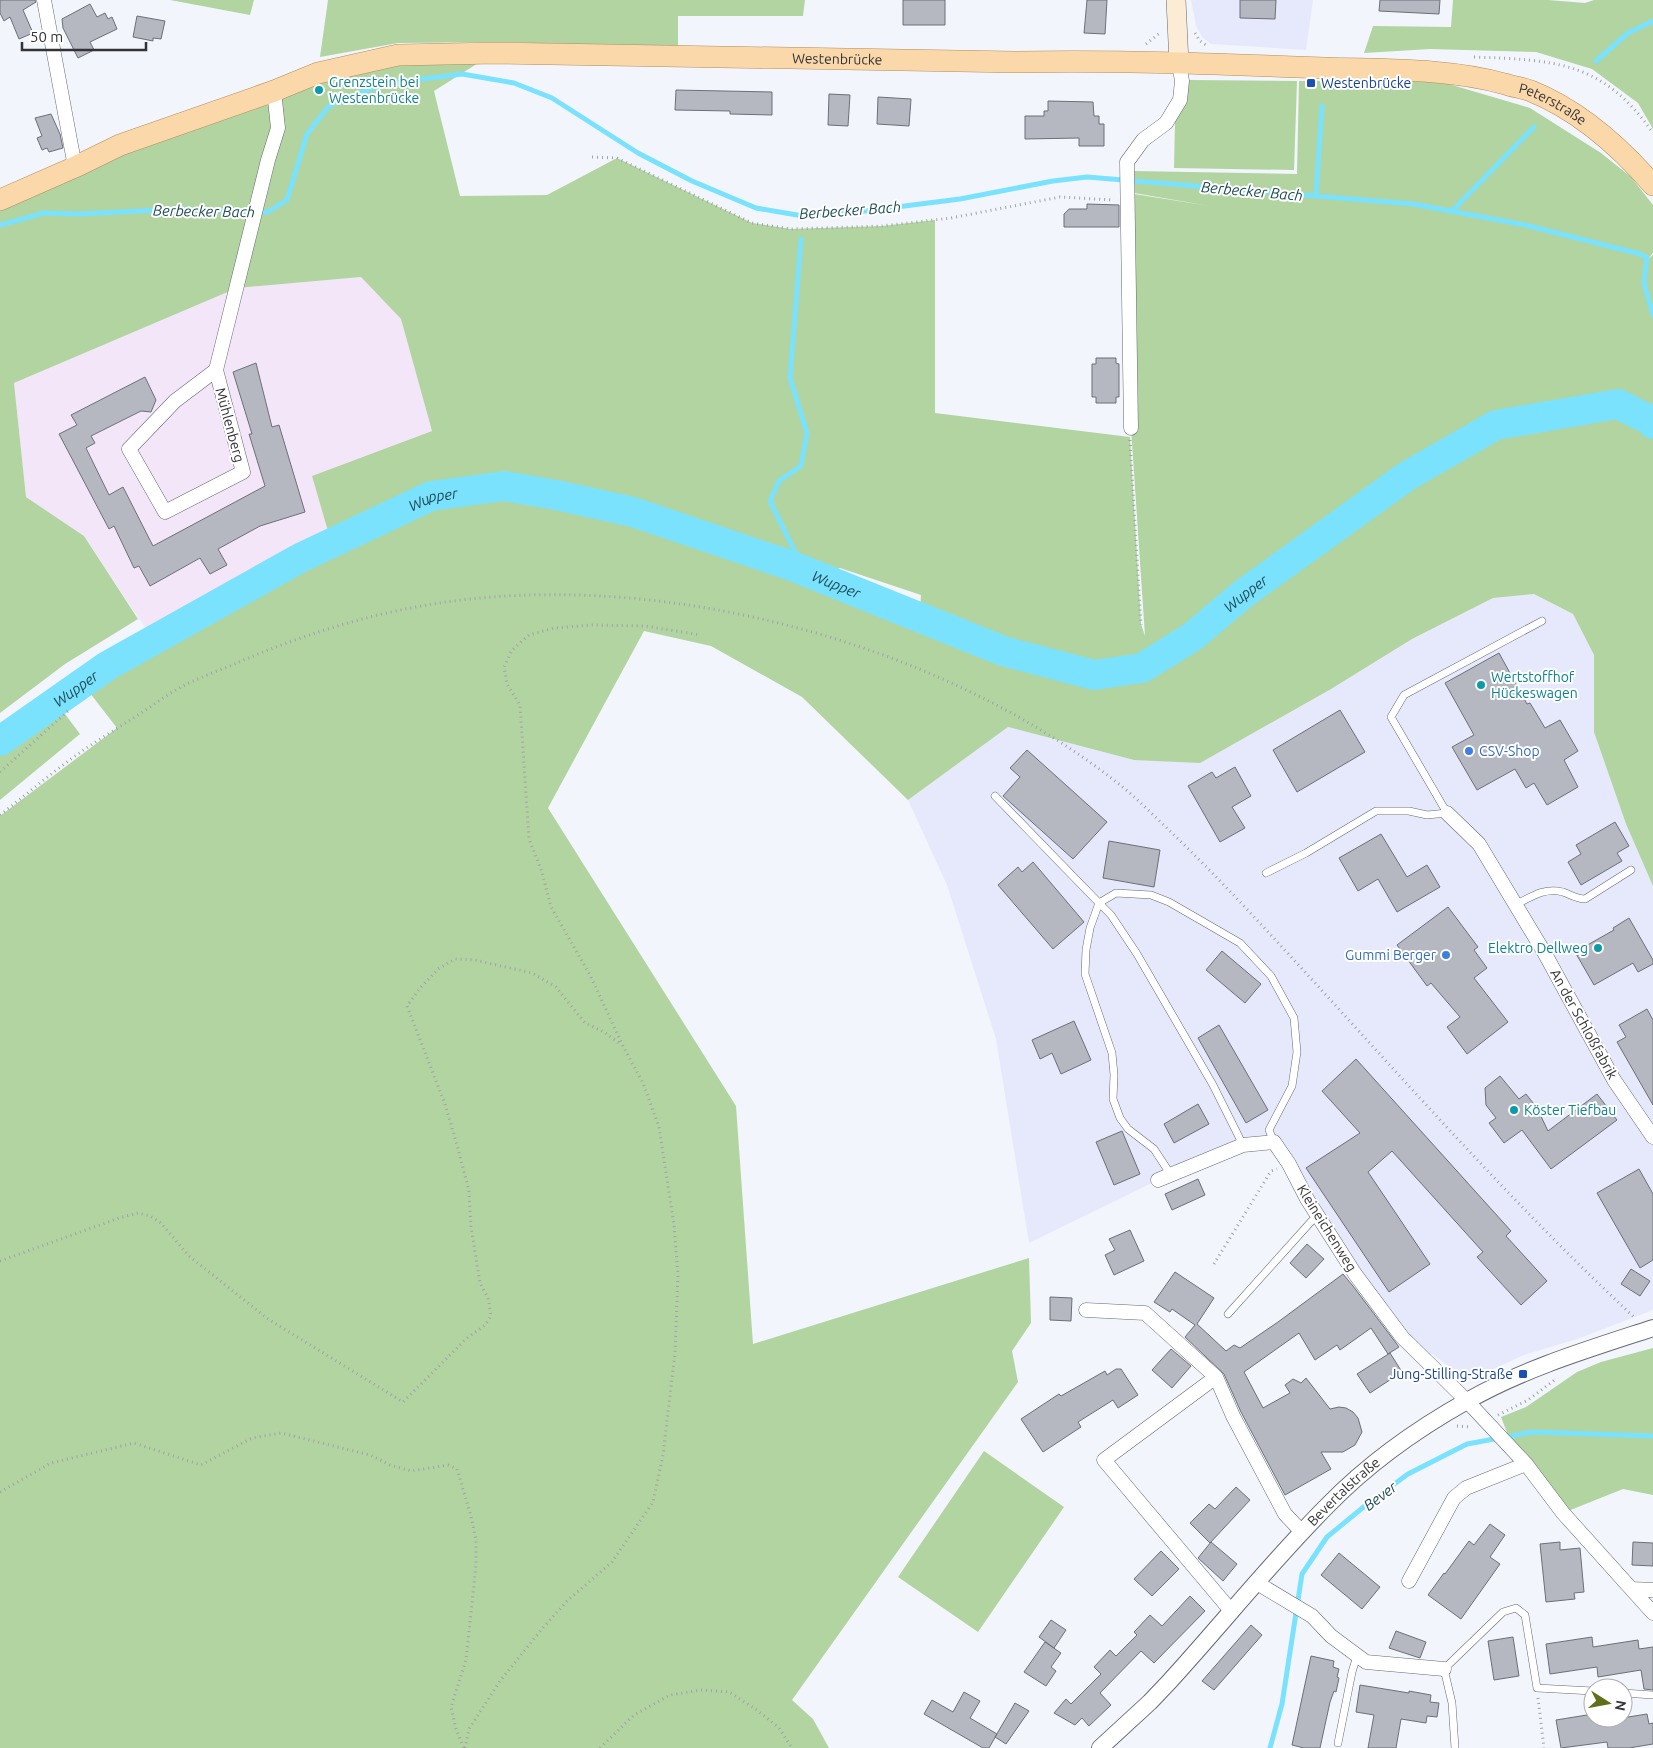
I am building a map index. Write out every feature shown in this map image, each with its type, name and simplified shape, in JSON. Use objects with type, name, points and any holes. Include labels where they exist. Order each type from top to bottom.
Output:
[{"type":"main road","points":[[1176,0],[1179,63]]},
{"type":"main road","name":"Westenbrücke","points":[[0,200],[75,167],[120,144],[274,91],[318,73],[398,55],[494,53],[1293,66]]},
{"type":"main road","name":"Peterstraße","points":[[1293,66],[1428,72],[1480,78],[1530,91],[1570,112],[1601,135],[1632,161],[1653,185]]},
{"type":"street","points":[[44,0],[75,167]]},
{"type":"street","points":[[1131,428],[1127,162],[1143,140],[1166,123],[1180,100],[1182,81],[1179,63]]},
{"type":"street","name":"Mühlenberg","points":[[216,370],[175,401],[130,449],[165,512],[243,472],[216,370],[278,128],[274,91]]},
{"type":"street","name":"An der Schloßfabrik","points":[[1447,813],[1479,844],[1544,952],[1614,1080],[1653,1137]]},
{"type":"street","points":[[1158,1180],[1243,1145],[1274,1142]]},
{"type":"street","name":"Kleineichenweg","points":[[1274,1142],[1289,1164],[1317,1215],[1356,1274],[1402,1337],[1467,1401]]},
{"type":"street","points":[[1086,1310],[1145,1313],[1216,1377],[1233,1416],[1285,1514],[1302,1532]]},
{"type":"street","name":"Bevertalstraße","points":[[1100,1748],[1150,1702],[1328,1504],[1374,1464],[1435,1420],[1467,1401],[1537,1368],[1604,1343],[1646,1330]]},
{"type":"street","points":[[1216,1377],[1104,1460],[1232,1612]]},
{"type":"street","points":[[1467,1401],[1526,1464],[1563,1513],[1653,1613]]},
{"type":"street","points":[[1409,1581],[1454,1498],[1466,1488],[1526,1464]]},
{"type":"street","points":[[1257,1582],[1312,1616],[1331,1636],[1366,1662],[1444,1669]]},
{"type":"street","points":[[1632,1589],[1653,1590]]},
{"type":"lane","points":[[1266,873],[1306,853],[1376,811],[1409,811],[1427,815],[1447,813],[1391,717],[1404,694],[1542,621]]},
{"type":"lane","points":[[994,796],[1111,915],[1137,954],[1213,1085],[1243,1145]]},
{"type":"lane","points":[[1515,906],[1546,890],[1555,890],[1579,899],[1585,899],[1631,870]]},
{"type":"lane","points":[[1171,1174],[1154,1149],[1128,1129],[1120,1118],[1113,1099],[1114,1075],[1112,1053],[1085,974],[1084,962],[1087,943],[1099,903],[1116,893],[1151,895],[1169,902],[1240,943],[1271,976],[1294,1018],[1297,1052],[1292,1086],[1269,1130],[1274,1142]]},
{"type":"lane","points":[[1228,1314],[1317,1215]]},
{"type":"lane","points":[[1454,1748],[1452,1703],[1444,1669],[1503,1612],[1516,1608],[1525,1615],[1537,1688],[1583,1690]]},
{"type":"lane","points":[[1338,1743],[1357,1656]]},
{"type":"lane","points":[[1633,1694],[1653,1695]]},
{"type":"path","points":[[1472,57],[1542,60],[1581,71],[1620,94],[1633,107],[1653,133]]},
{"type":"path","points":[[592,157],[617,158],[752,222],[791,229],[882,226],[951,218],[1060,197],[1128,196]]},
{"type":"path","points":[[1131,428],[1141,624]]},
{"type":"path","points":[[0,815],[74,756],[179,688],[280,644],[359,619],[429,604],[555,594],[627,597],[731,613],[844,641],[954,683],[1007,710],[1065,745],[1118,783],[1208,868],[1531,1217],[1600,1286],[1635,1317],[1646,1330]]},
{"type":"path","points":[[464,1748],[469,1729],[500,1681],[567,1601],[612,1562],[653,1502],[663,1455],[675,1353],[678,1275],[674,1225],[659,1127],[643,1083],[623,1046],[590,975],[551,907],[542,872],[529,839],[520,705],[507,684],[504,667],[512,650],[529,635],[554,628],[592,625],[645,626],[701,635]]},
{"type":"path","points":[[0,772],[68,711]]},
{"type":"path","points":[[0,1261],[122,1217],[138,1213],[150,1216],[161,1223],[190,1256],[268,1319],[403,1402],[466,1339],[486,1325],[491,1316],[488,1298],[480,1283],[471,1227],[469,1191],[457,1145],[445,1104],[407,1006],[438,969],[455,959],[475,960],[532,973],[556,987],[585,1023],[604,1032],[623,1046]]},
{"type":"path","points":[[1214,1264],[1271,1171],[1289,1164]]},
{"type":"path","points":[[1451,1429],[1463,1425],[1475,1428],[1487,1423],[1528,1400],[1563,1374]]},
{"type":"path","points":[[0,1492],[52,1463],[134,1443],[201,1465],[252,1438],[281,1433],[370,1456],[390,1465],[411,1471],[448,1465],[457,1469],[476,1540],[476,1565],[466,1660],[451,1707],[456,1730],[464,1748]]},
{"type":"path","points":[[1537,1688],[1544,1748]]},
{"type":"path","points":[[600,1748],[634,1715],[670,1695],[701,1690],[729,1692],[757,1710],[779,1728],[792,1748]]},
{"type":"shaded area","points":[[1191,0],[1313,0],[1306,50],[1211,44],[1202,37],[1196,26]]},
{"type":"shaded area","points":[[361,277],[401,319],[432,431],[312,476],[334,552],[258,584],[155,643],[84,536],[26,497],[14,383],[237,288]]},
{"type":"shaded area","points":[[1534,594],[1573,614],[1594,655],[1594,732],[1626,824],[1653,886],[1653,1310],[1580,1338],[1524,1355],[1472,1379],[1464,1378],[1431,1353],[1426,1361],[1402,1337],[1273,1142],[1158,1180],[1029,1243],[996,1039],[947,885],[908,800],[1008,727],[1134,760],[1412,639],[1493,598]]},
{"type":"green space","points":[[170,0],[254,0],[250,15]]},
{"type":"green space","points":[[328,0],[805,0],[803,16],[678,16],[678,47],[495,42],[398,43],[320,57]]},
{"type":"green space","points":[[1453,0],[1548,0],[1585,3],[1594,0],[1653,0],[1653,129],[1638,103],[1592,69],[1536,52],[1430,49],[1364,53],[1373,26],[1451,27]]},
{"type":"green space","points":[[494,53],[434,91],[460,196],[547,195],[617,158],[752,223],[791,229],[882,226],[935,220],[935,413],[1130,437],[1141,624],[1145,636],[1131,428],[1134,194],[1210,206],[1134,193],[1134,171],[1297,174],[1299,81],[1435,80],[1530,108],[1601,153],[1631,177],[1653,205],[1653,253],[1648,259],[1653,255],[1653,886],[1626,824],[1594,732],[1594,655],[1573,614],[1534,594],[1493,598],[1412,639],[1331,689],[1200,763],[1134,760],[1008,727],[908,800],[802,697],[711,646],[644,631],[548,808],[736,1106],[753,1344],[1029,1258],[1031,1323],[1012,1351],[1018,1382],[792,1700],[813,1719],[829,1748],[0,1748],[0,816],[117,728],[86,688],[155,643],[258,584],[334,552],[312,476],[432,431],[401,319],[361,277],[237,288],[14,383],[26,497],[84,536],[138,619],[65,664],[0,713],[0,200],[318,73]],"holes":[[[638,525],[810,577],[840,568],[921,595],[920,610],[714,554]]]},
{"type":"green space","points":[[1189,80],[1297,81],[1294,170],[1174,168],[1175,122],[1185,100]]},
{"type":"green space","points":[[59,706],[80,734],[0,800],[0,751],[34,722]]},
{"type":"green space","points":[[1653,1348],[1653,1495],[1623,1489],[1563,1513],[1515,1453],[1501,1417],[1526,1407],[1577,1372],[1601,1362]]},
{"type":"green space","points":[[984,1451],[1064,1507],[978,1632],[898,1577]]},
{"type":"building","points":[[0,0],[35,0],[36,2],[23,10],[33,33],[19,39],[10,17],[4,21],[0,13]]},
{"type":"building","points":[[903,0],[945,0],[945,25],[903,25]]},
{"type":"building","points":[[1087,0],[1107,0],[1105,34],[1084,33]]},
{"type":"building","points":[[1240,0],[1276,0],[1275,19],[1240,18]]},
{"type":"building","points":[[1380,0],[1440,0],[1439,14],[1379,11]]},
{"type":"building","points":[[90,4],[97,17],[105,13],[108,19],[112,17],[117,29],[90,42],[94,50],[78,58],[63,28],[62,19]]},
{"type":"building","points":[[137,16],[165,21],[161,39],[153,38],[153,41],[133,37]]},
{"type":"building","points":[[676,90],[772,92],[772,115],[730,114],[730,111],[675,110]]},
{"type":"building","points":[[829,94],[850,95],[848,126],[828,125]]},
{"type":"building","points":[[878,97],[911,99],[909,126],[877,124]]},
{"type":"building","points":[[1048,101],[1093,102],[1094,116],[1099,116],[1099,124],[1104,124],[1104,146],[1079,146],[1079,138],[1025,139],[1025,116],[1044,116],[1044,111],[1048,111]]},
{"type":"building","points":[[51,114],[60,134],[63,148],[49,152],[47,148],[42,150],[37,138],[42,136],[35,118]]},
{"type":"building","points":[[1087,204],[1119,205],[1119,227],[1064,227],[1064,214],[1069,209],[1087,209]]},
{"type":"building","points":[[1096,358],[1116,358],[1116,363],[1119,364],[1119,397],[1116,397],[1116,403],[1096,403],[1096,397],[1092,397],[1092,364],[1096,364]]},
{"type":"building","points":[[256,363],[272,427],[279,425],[305,512],[260,526],[218,549],[227,565],[210,574],[200,558],[150,586],[139,566],[134,568],[114,526],[109,529],[59,434],[77,425],[71,415],[145,377],[156,400],[151,412],[141,411],[91,436],[95,443],[86,448],[109,495],[123,487],[153,546],[265,486],[249,434],[252,434],[233,372]]},
{"type":"building","points":[[1499,653],[1527,704],[1530,703],[1545,728],[1560,720],[1578,751],[1564,760],[1578,787],[1547,805],[1534,783],[1526,788],[1515,769],[1477,790],[1452,747],[1474,735],[1445,683]]},
{"type":"building","points":[[1340,710],[1365,752],[1297,792],[1273,750]]},
{"type":"building","points":[[1027,750],[1107,822],[1073,859],[1003,796],[1020,777],[1010,768]]},
{"type":"building","points":[[1235,767],[1251,796],[1232,807],[1245,828],[1220,842],[1188,786],[1212,772],[1216,778]]},
{"type":"building","points":[[1615,822],[1629,846],[1617,853],[1622,861],[1581,885],[1568,862],[1581,854],[1576,845]]},
{"type":"building","points":[[1381,834],[1407,877],[1427,865],[1440,887],[1397,912],[1378,879],[1358,891],[1339,858]]},
{"type":"building","points":[[1109,841],[1160,850],[1154,887],[1103,878]]},
{"type":"building","points":[[1033,862],[1084,922],[1053,949],[998,885],[1018,867],[1022,872]]},
{"type":"building","points":[[1448,907],[1478,947],[1474,950],[1487,968],[1474,978],[1508,1022],[1467,1054],[1447,1027],[1460,1017],[1431,983],[1427,986],[1397,945]]},
{"type":"building","name":"Elektro Dellweg","points":[[1629,918],[1653,960],[1653,964],[1638,972],[1633,963],[1594,985],[1575,952],[1614,930],[1613,928]]},
{"type":"building","points":[[1222,951],[1261,984],[1245,1003],[1206,970]]},
{"type":"building","points":[[1647,1009],[1653,1020],[1653,1105],[1617,1042],[1626,1037],[1619,1025]]},
{"type":"building","points":[[1074,1021],[1091,1060],[1061,1074],[1052,1053],[1040,1059],[1032,1040]]},
{"type":"building","points":[[1219,1025],[1268,1110],[1246,1123],[1198,1038]]},
{"type":"building","points":[[1356,1059],[1511,1231],[1506,1236],[1547,1281],[1521,1305],[1477,1257],[1483,1252],[1392,1151],[1368,1172],[1430,1264],[1389,1292],[1306,1168],[1360,1133],[1322,1091]]},
{"type":"building","points":[[1500,1076],[1519,1099],[1526,1094],[1537,1108],[1548,1131],[1597,1094],[1617,1120],[1551,1169],[1522,1130],[1504,1143],[1489,1123],[1496,1118],[1486,1105],[1485,1088]]},
{"type":"building","points":[[1198,1104],[1209,1124],[1174,1143],[1164,1124]]},
{"type":"building","points":[[1122,1131],[1140,1174],[1114,1185],[1096,1142]]},
{"type":"building","points":[[1639,1169],[1653,1194],[1653,1260],[1640,1268],[1597,1193]]},
{"type":"building","points":[[1198,1179],[1205,1195],[1172,1210],[1165,1194]]},
{"type":"building","points":[[1130,1230],[1144,1261],[1114,1275],[1105,1255],[1115,1250],[1109,1239]]},
{"type":"building","points":[[1307,1244],[1324,1259],[1306,1278],[1290,1263]]},
{"type":"building","points":[[1631,1269],[1650,1281],[1640,1296],[1621,1284]]},
{"type":"building","points":[[1175,1272],[1214,1298],[1197,1324],[1226,1351],[1234,1345],[1240,1348],[1343,1274],[1353,1286],[1399,1347],[1388,1354],[1371,1328],[1340,1350],[1337,1345],[1315,1360],[1299,1333],[1244,1372],[1263,1408],[1290,1393],[1285,1385],[1293,1379],[1301,1383],[1306,1378],[1330,1409],[1339,1407],[1353,1412],[1358,1418],[1362,1432],[1355,1445],[1343,1452],[1321,1452],[1331,1469],[1285,1495],[1241,1412],[1224,1374],[1185,1337],[1195,1325],[1172,1309],[1170,1312],[1154,1302]]},
{"type":"building","points":[[1050,1297],[1072,1298],[1071,1321],[1050,1320]]},
{"type":"building","points":[[1171,1349],[1191,1366],[1172,1388],[1152,1370]]},
{"type":"building","points":[[1390,1353],[1402,1372],[1370,1393],[1357,1374]]},
{"type":"building","points":[[1116,1369],[1121,1369],[1138,1395],[1118,1408],[1113,1400],[1078,1422],[1081,1427],[1043,1452],[1021,1419],[1059,1394],[1061,1396],[1105,1371],[1107,1375]]},
{"type":"building","points":[[1236,1487],[1250,1500],[1210,1543],[1190,1523],[1209,1504],[1215,1509]]},
{"type":"building","points":[[1490,1524],[1505,1535],[1490,1557],[1500,1564],[1461,1619],[1428,1595],[1469,1541],[1474,1545]]},
{"type":"building","points":[[1211,1542],[1237,1564],[1223,1581],[1198,1558]]},
{"type":"building","points":[[1560,1542],[1560,1550],[1580,1548],[1584,1592],[1574,1593],[1575,1599],[1546,1602],[1540,1544]]},
{"type":"building","points":[[1633,1542],[1653,1543],[1653,1566],[1632,1565]]},
{"type":"building","points":[[1161,1551],[1179,1569],[1152,1596],[1134,1579]]},
{"type":"building","points":[[1339,1553],[1380,1587],[1362,1609],[1321,1575]]},
{"type":"building","points":[[1190,1596],[1205,1611],[1154,1663],[1141,1651],[1100,1693],[1111,1705],[1089,1726],[1082,1718],[1075,1725],[1054,1713],[1066,1699],[1071,1704],[1101,1674],[1094,1667],[1110,1650],[1116,1656],[1137,1635],[1134,1632],[1150,1615],[1162,1626]]},
{"type":"building","points":[[1051,1620],[1066,1630],[1054,1648],[1039,1637]]},
{"type":"building","points":[[1251,1625],[1262,1635],[1214,1690],[1202,1681]]},
{"type":"building","points":[[1396,1631],[1426,1642],[1420,1658],[1389,1648]]},
{"type":"building","points":[[1513,1637],[1519,1676],[1494,1680],[1488,1641]]},
{"type":"building","points":[[1592,1637],[1593,1647],[1638,1640],[1639,1649],[1653,1647],[1653,1690],[1644,1689],[1641,1670],[1598,1677],[1597,1667],[1550,1674],[1546,1644]]},
{"type":"building","points":[[1045,1642],[1061,1653],[1051,1667],[1056,1671],[1046,1686],[1024,1672]]},
{"type":"building","points":[[1311,1656],[1334,1661],[1333,1667],[1339,1669],[1336,1692],[1334,1691],[1330,1702],[1320,1748],[1304,1748],[1292,1745]]},
{"type":"building","points":[[1360,1685],[1431,1695],[1430,1702],[1439,1703],[1437,1717],[1427,1716],[1426,1723],[1401,1719],[1396,1748],[1368,1748],[1374,1715],[1356,1712]]},
{"type":"building","points":[[964,1692],[980,1701],[970,1718],[997,1734],[989,1748],[983,1748],[924,1714],[932,1700],[953,1712]]},
{"type":"building","points":[[1015,1703],[1029,1711],[1006,1744],[995,1737]]},
{"type":"building","points":[[1647,1714],[1649,1724],[1653,1723],[1653,1744],[1629,1748],[1608,1748],[1607,1742],[1561,1748],[1556,1720],[1583,1716],[1583,1728],[1633,1728],[1633,1716]]},
{"type":"waterway","points":[[1596,61],[1628,33],[1653,21]]},
{"type":"waterway","name":"Berbecker Bach","points":[[0,225],[44,213],[80,214],[177,209],[268,212],[287,200],[307,134],[329,106],[383,84],[462,74],[514,83],[552,98],[638,153],[692,181],[756,208],[803,216],[865,211],[960,199],[1053,181],[1087,177],[1413,204],[1525,225],[1640,254],[1647,258],[1644,283],[1653,315]]},
{"type":"waterway","points":[[1316,195],[1322,106]]},
{"type":"waterway","points":[[1452,211],[1534,127]]},
{"type":"waterway","points":[[792,566],[796,554],[770,501],[779,481],[801,466],[807,433],[790,378],[801,239]]},
{"type":"waterway","name":"Wupper","points":[[0,741],[107,666],[300,558],[431,496],[504,486],[633,512],[792,566],[1003,651],[1094,675],[1142,668],[1192,637],[1243,594],[1407,476],[1496,425],[1618,404],[1650,420],[1653,424]]},
{"type":"waterway","name":"Bever","points":[[1270,1748],[1282,1704],[1302,1574],[1327,1537],[1366,1505],[1408,1474],[1467,1444],[1533,1432],[1653,1436]]},
{"type":"place","name":"Westenbrücke","points":[[1311,83]]},
{"type":"place","name":"Grenzstein bei Westenbrücke","points":[[319,90]]},
{"type":"place","name":"Wertstoffhof Hückeswagen","points":[[1481,685]]},
{"type":"place","name":"CSV-Shop","points":[[1469,751]]},
{"type":"place","name":"Elektro Dellweg","points":[[1598,948]]},
{"type":"place","name":"Gummi Berger","points":[[1446,955]]},
{"type":"place","name":"Köster Tiefbau","points":[[1514,1110]]},
{"type":"place","name":"Jung-Stilling-Straße","points":[[1523,1374]]}]
